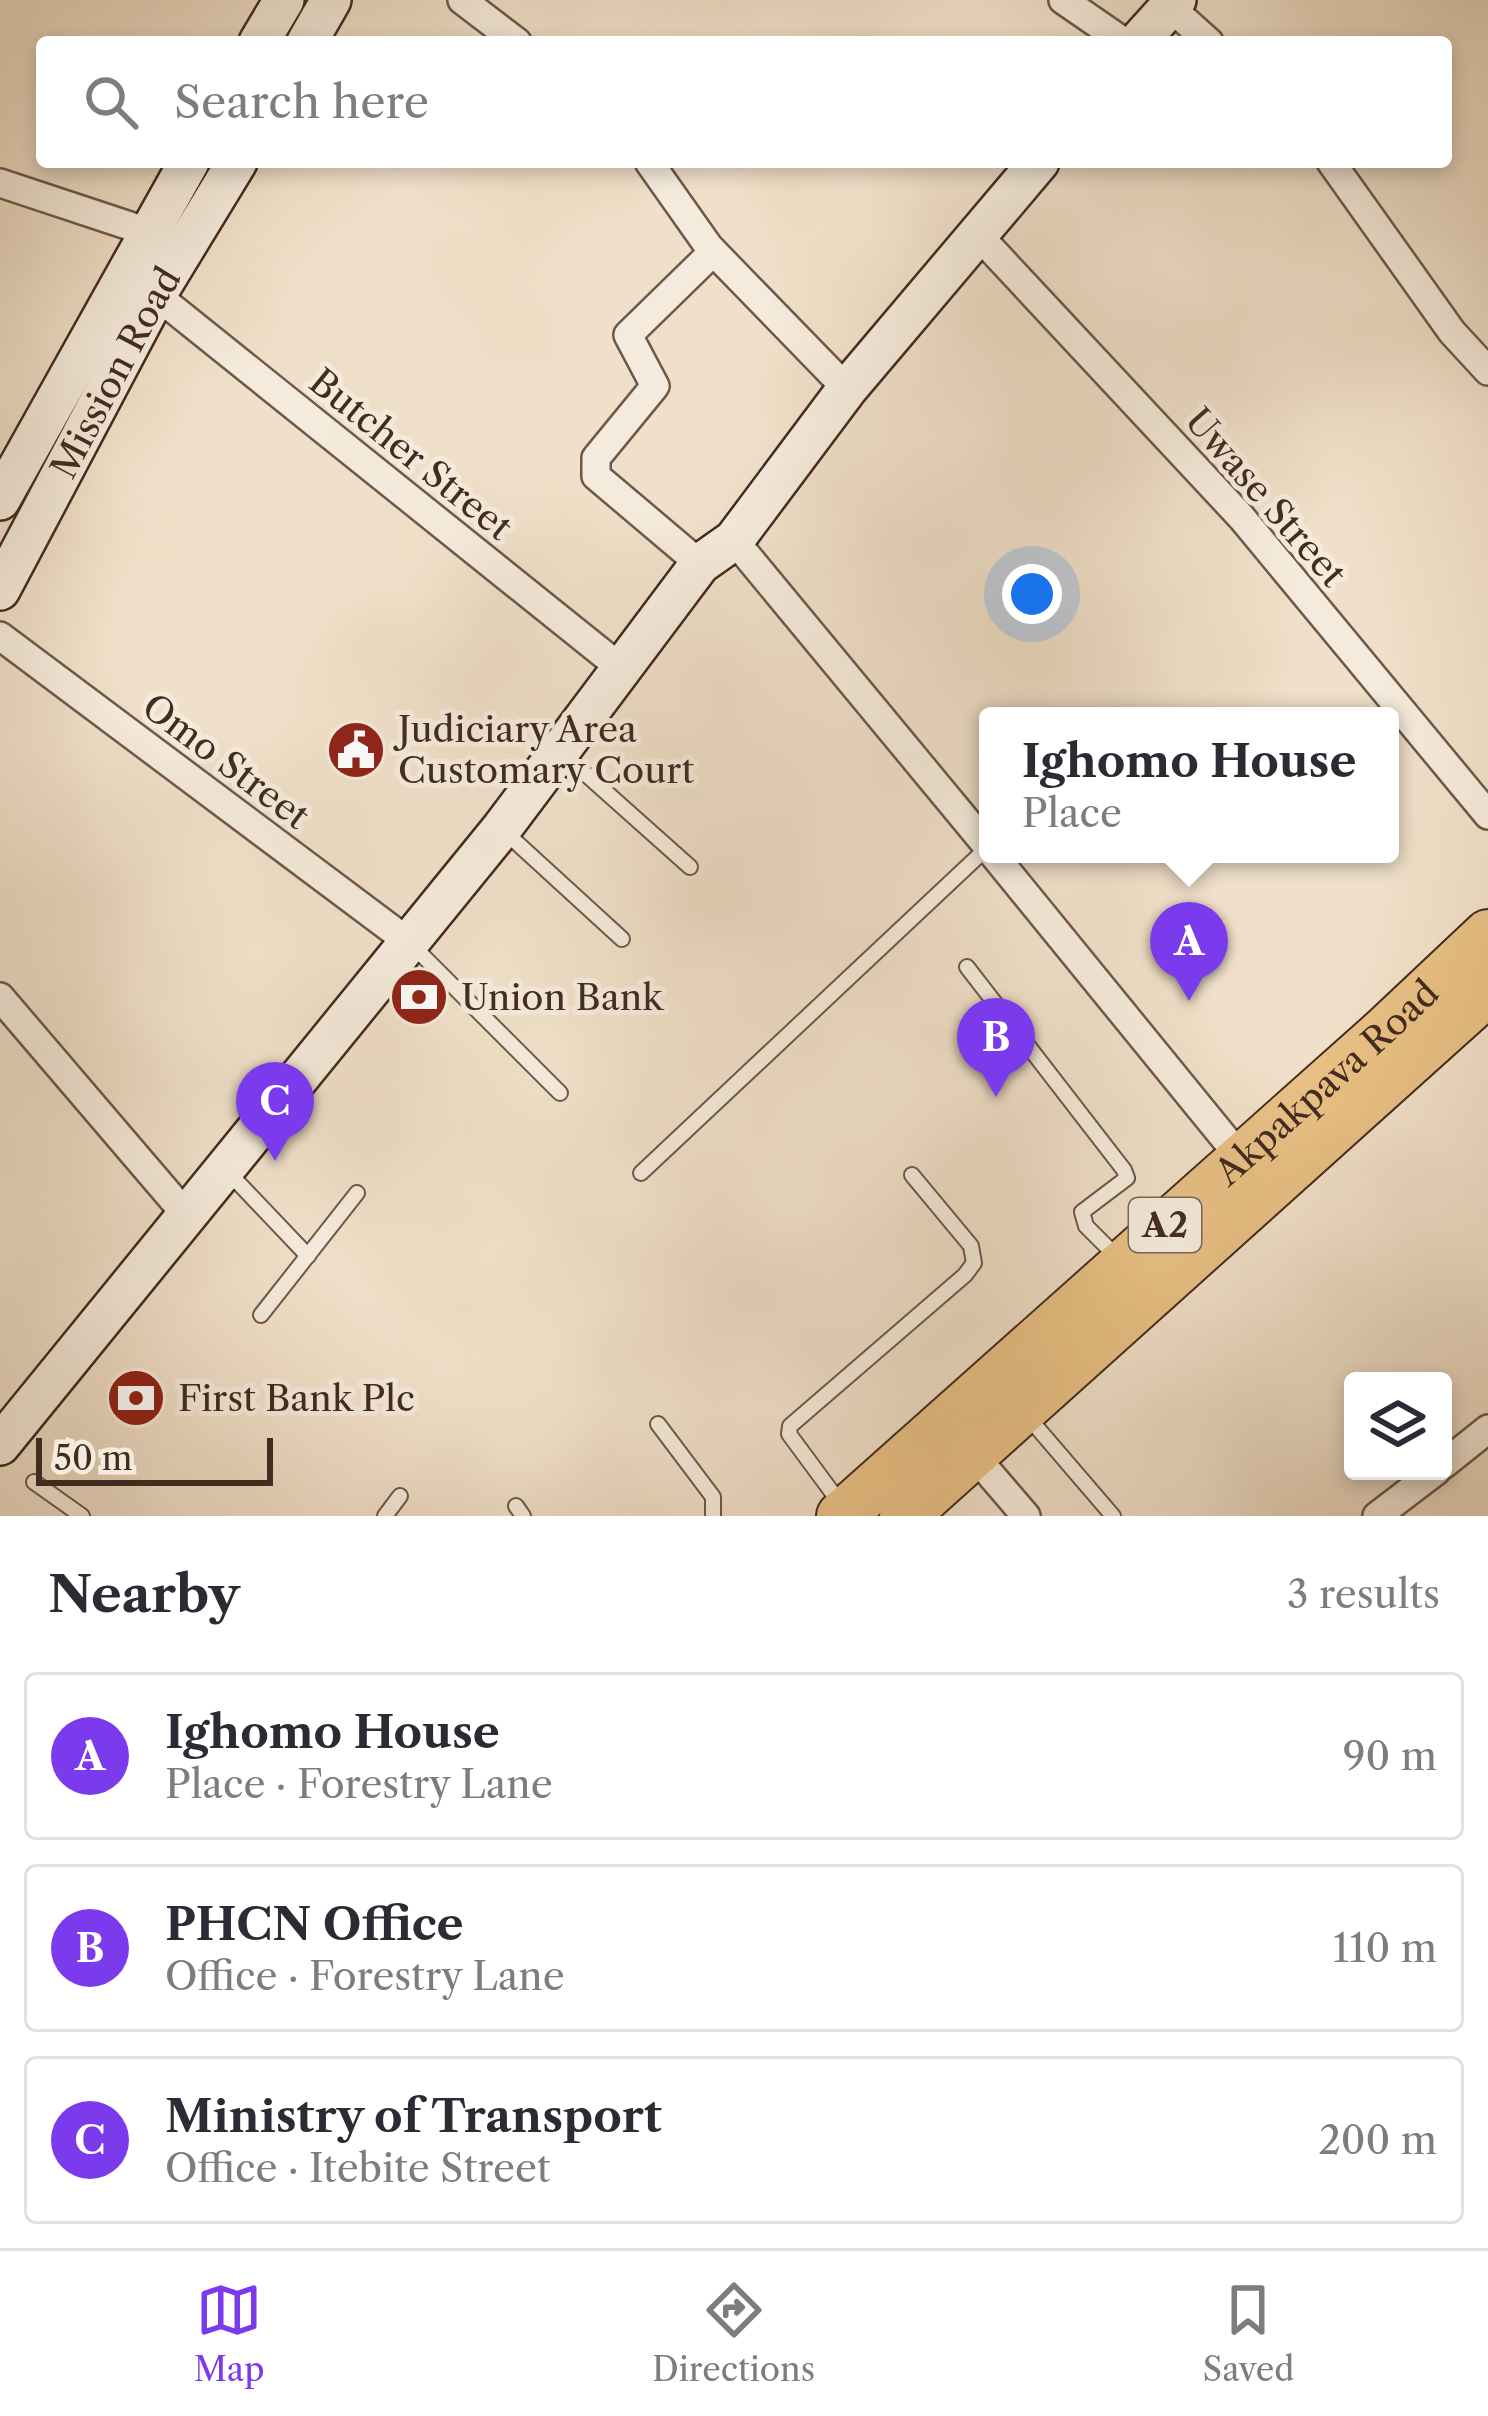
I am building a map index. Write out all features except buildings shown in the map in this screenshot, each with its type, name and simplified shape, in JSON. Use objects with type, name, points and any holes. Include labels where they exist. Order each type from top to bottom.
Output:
[{"type":"highway","name":"Akpakpava Road","points":[[844,1514],[1488,934]]},
{"type":"highway","name":"Akpakpava Road","points":[[904,1516],[1488,991]]},
{"type":"street","points":[[263,36],[284,0]]},
{"type":"street","points":[[310,36],[331,0]]},
{"type":"street","points":[[462,0],[510,36]]},
{"type":"street","points":[[1063,0],[1115,36]]},
{"type":"street","points":[[1143,36],[1173,3],[1203,36]]},
{"type":"street","name":"Mission Road","points":[[0,500],[185,168]]},
{"type":"street","name":"Mission Road","points":[[0,590],[155,295],[233,168]]},
{"type":"street","points":[[653,168],[713,252],[847,388]]},
{"type":"street","points":[[0,1445],[502,828],[700,564],[734,540],[847,388],[1035,168]]},
{"type":"street","points":[[1335,168],[1452,332],[1488,371]]},
{"type":"street","points":[[0,183],[148,232]]},
{"type":"street","name":"Uwase Street","points":[[979,236],[1242,518],[1399,707]]},
{"type":"street","points":[[700,564],[596,476],[596,458],[655,386],[628,335],[713,252]]},
{"type":"street","name":"Butcher Street","points":[[155,295],[622,669]]},
{"type":"street","points":[[734,540],[979,837]]},
{"type":"street","name":"Omo Street","points":[[0,636],[410,943]]},
{"type":"street","name":"Uwase Street","points":[[1399,708],[1488,815]]},
{"type":"street","points":[[1001,863],[1240,1157]]},
{"type":"street","points":[[0,997],[188,1217]]},
{"type":"street","points":[[1452,1458],[1488,1429]]},
{"type":"street","points":[[972,1453],[1026,1516]]},
{"type":"street","points":[[1378,1516],[1424,1480]]},
{"type":"lane","points":[[562,752],[690,867]]},
{"type":"lane","points":[[502,828],[622,939]]},
{"type":"lane","points":[[641,1173],[979,860]]},
{"type":"lane","points":[[410,943],[560,1093]]},
{"type":"lane","points":[[968,968],[1124,1170],[1126,1178],[1082,1211],[1086,1226],[1123,1262]]},
{"type":"lane","points":[[225,1170],[308,1256]]},
{"type":"lane","points":[[844,1514],[789,1434],[790,1426],[974,1263],[971,1246],[912,1175]]},
{"type":"lane","points":[[261,1315],[357,1193]]},
{"type":"lane","points":[[1021,1409],[1113,1516]]},
{"type":"lane","points":[[658,1424],[713,1497],[713,1516]]},
{"type":"lane","points":[[34,1482],[82,1516]]},
{"type":"lane","points":[[385,1516],[400,1496]]},
{"type":"place","name":"Judiciary Area Customary Court","points":[[356,750]]},
{"type":"place","name":"Union Bank","points":[[419,997]]},
{"type":"place","name":"Ighomo House","points":[[1189,1001]]},
{"type":"place","name":"PHCN Office","points":[[996,1097]]},
{"type":"place","name":"Ministry of Transport","points":[[275,1161]]},
{"type":"place","name":"First Bank Plc","points":[[136,1398]]}]
